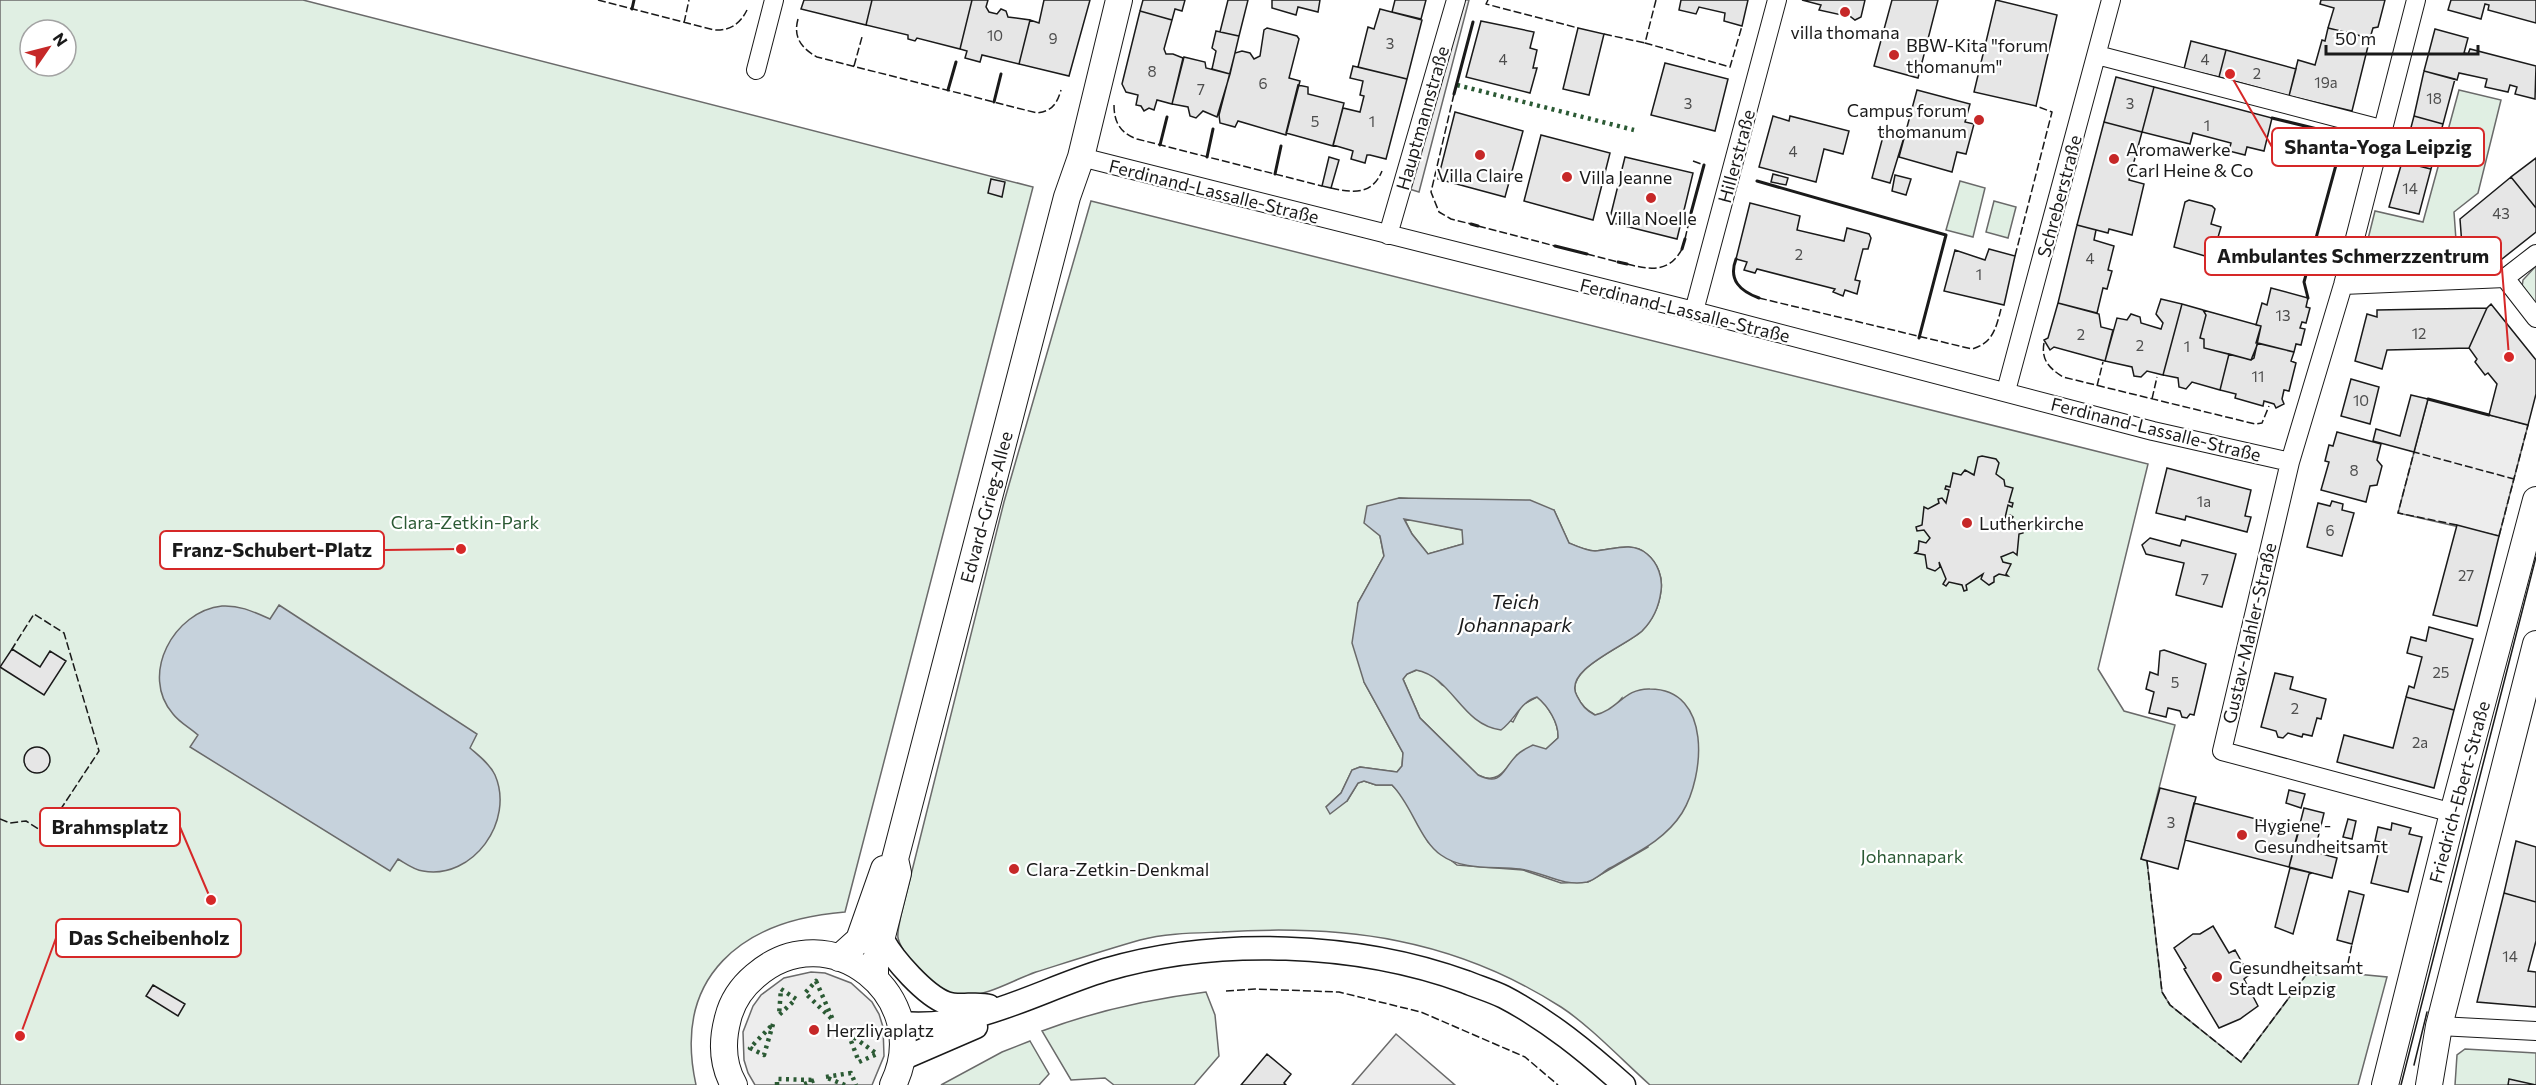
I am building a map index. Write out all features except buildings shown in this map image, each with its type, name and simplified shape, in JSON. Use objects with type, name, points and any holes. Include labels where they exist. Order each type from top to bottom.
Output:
[{"type":"main road","name":"Edvard-Grieg-Allee","points":[[875,978],[875,964],[883,940],[897,873],[895,859],[1064,208],[1081,157],[1119,0]]},
{"type":"main road","name":"Friedrich-Ebert-Straße","points":[[2385,1085],[2452,813],[2536,501]]},
{"type":"main road","name":"Friedrich-Ebert-Straße","points":[[2429,1085],[2439,1026],[2536,645]]},
{"type":"main road","name":"Edvard-Grieg-Allee","points":[[839,958],[859,940],[884,869],[895,859]]},
{"type":"main road","points":[[734,1085],[726,1064],[725,1029],[729,1012],[748,982],[769,966],[793,956],[810,954],[839,958],[861,967],[887,991],[901,1023],[902,1059],[893,1085]]},
{"type":"street","points":[[756,70],[774,0]]},
{"type":"street","name":"Hauptmannstraße","points":[[1388,235],[1456,0]]},
{"type":"street","name":"Hillerstraße","points":[[1694,311],[1777,0]]},
{"type":"street","name":"Gustav-Mahler-Straße","points":[[2416,0],[2381,129],[2343,285],[2290,462],[2222,751],[2452,813]]},
{"type":"street","name":"Schreberstraße","points":[[2006,391],[2097,55],[2108,1]]},
{"type":"street","points":[[2097,55],[2381,129]]},
{"type":"street","name":"Ferdinand-Lassalle-Straße","points":[[1081,157],[1694,311],[2153,431],[2290,462]]},
{"type":"street","points":[[2343,285],[2505,278],[2536,254]]},
{"type":"street","points":[[2505,278],[2536,318]]},
{"type":"street","points":[[883,940],[900,965],[941,1000],[950,1004],[985,1005],[1002,1010]]},
{"type":"street","points":[[901,1023],[946,1024],[1002,1010],[1091,975],[1162,957],[1252,949],[1317,950],[1423,967],[1502,996],[1553,1026],[1624,1085]]},
{"type":"street","points":[[902,1059],[971,1030],[1002,1010]]},
{"type":"street","points":[[2439,1026],[2536,1031]]},
{"type":"green space","name":"Clara-Zetkin-Park","points":[[0,0],[303,0],[1033,187],[845,912],[808,917],[775,927],[746,942],[723,961],[705,984],[695,1013],[691,1047],[696,1085],[0,1085]]},
{"type":"green space","points":[[2459,90],[2501,100],[2478,193],[2454,212],[2458,268],[2361,267],[2375,211],[2423,222]]},
{"type":"green space","points":[[1960,181],[1985,188],[1973,237],[1946,230]]},
{"type":"green space","name":"Johannapark","points":[[1091,201],[2148,464],[2098,669],[2124,711],[2175,725],[2141,859],[2147,861],[2162,992],[2170,1005],[2241,1062],[2306,975],[2346,973],[2387,977],[2358,1085],[1650,1085],[1595,1034],[1561,1007],[1481,965],[1440,951],[1398,941],[1356,934],[1312,931],[1191,933],[1150,938],[1036,972],[982,993],[963,996],[954,994],[934,983],[915,965],[901,946],[898,932],[1004,502]],"holes":[[[1399,498],[1554,510],[1569,543],[1592,551],[1622,547],[1641,550],[1657,566],[1660,576],[1659,602],[1650,622],[1634,637],[1586,668],[1578,677],[1575,686],[1581,702],[1595,715],[1610,712],[1622,698],[1648,847],[1588,882],[1561,883],[1523,870],[1457,865],[1428,842],[1404,797],[1392,785],[1376,785],[1364,781],[1358,783],[1347,801],[1326,807],[1341,793],[1352,770],[1360,767],[1397,772],[1402,766],[1403,753],[1364,682],[1358,603],[1384,556],[1380,536]]]},
{"type":"green space","points":[[1994,201],[2016,207],[2008,238],[1986,232]]},
{"type":"green space","points":[[2536,266],[2536,305],[2522,287],[2523,280]]},
{"type":"green space","points":[[1404,518],[1463,530],[1463,544],[1428,554],[1412,534]]},
{"type":"green space","points":[[1417,670],[1430,673],[1442,685],[1513,722],[1522,705],[1537,697],[1552,715],[1557,727],[1558,738],[1546,749],[1517,755],[1505,771],[1496,777],[1485,778],[1478,775],[1420,718],[1403,679],[1407,674]]},
{"type":"green space","points":[[1206,992],[1215,1015],[1219,1056],[1194,1085],[1114,1085],[1105,1078],[1071,1080],[1042,1031],[1082,1017],[1123,1007]]},
{"type":"green space","points":[[1030,1041],[1049,1074],[1039,1085],[941,1085],[1002,1052]]},
{"type":"green space","points":[[2465,1049],[2536,1053],[2536,1085],[2455,1085],[2457,1055]]},
{"type":"shaded area","points":[[1456,0],[1469,0],[1419,192],[1406,188]]},
{"type":"shaded area","points":[[2428,399],[2528,425],[2499,536],[2398,513]]},
{"type":"shaded area","name":"Herzliyaplatz","points":[[811,972],[825,973],[851,983],[872,1002],[879,1014],[883,1027],[884,1056],[872,1085],[755,1085],[748,1073],[744,1060],[743,1032],[753,1006],[761,995],[784,978]]},
{"type":"shaded area","points":[[1396,1034],[1455,1085],[1352,1085]]},
{"type":"water","name":"Teich Johannapark","points":[[1399,498],[1530,500],[1554,510],[1569,543],[1592,551],[1622,547],[1635,548],[1651,558],[1659,571],[1661,586],[1659,602],[1653,617],[1642,631],[1586,668],[1578,677],[1575,686],[1581,702],[1595,715],[1610,709],[1627,695],[1641,690],[1650,689],[1670,693],[1684,703],[1693,718],[1698,737],[1698,758],[1690,797],[1682,813],[1667,831],[1593,880],[1578,883],[1561,881],[1520,869],[1469,866],[1450,860],[1441,855],[1427,841],[1405,802],[1392,785],[1376,785],[1364,781],[1358,783],[1347,801],[1330,814],[1326,807],[1341,793],[1352,770],[1360,767],[1397,772],[1402,766],[1403,753],[1364,682],[1352,643],[1358,603],[1384,556],[1380,536],[1364,523],[1367,506]],"holes":[[[1404,519],[1462,530],[1463,544],[1428,554],[1412,534]],[[1416,670],[1429,674],[1439,682],[1476,720],[1501,730],[1526,703],[1537,697],[1552,715],[1557,727],[1558,738],[1546,749],[1533,745],[1522,751],[1497,778],[1478,775],[1420,718],[1403,679],[1407,674]]]},
{"type":"water","points":[[279,605],[477,734],[470,748],[493,771],[500,793],[499,811],[494,828],[485,844],[473,857],[458,866],[441,871],[423,871],[398,859],[390,871],[190,747],[198,735],[175,717],[163,698],[160,681],[161,664],[176,632],[205,610],[222,606],[235,607],[270,619]]},
{"type":"tram line","points":[[2401,1085],[2536,557]]},
{"type":"tram line","points":[[2414,1065],[2427,1012]]},
{"type":"hedge","points":[[1457,85],[1634,130]]},
{"type":"hedge","points":[[816,981],[833,1020],[805,993],[816,981]]},
{"type":"hedge","points":[[781,989],[796,999],[779,1015],[781,989]]},
{"type":"hedge","points":[[773,1024],[764,1055],[750,1048],[773,1024]]},
{"type":"hedge","points":[[848,1033],[877,1054],[859,1062],[848,1033]]},
{"type":"hedge","points":[[845,1085],[825,1077],[851,1073],[856,1085]]},
{"type":"hedge","points":[[777,1085],[777,1079],[815,1080],[802,1085]]},
{"type":"fence","points":[[598,0],[714,30],[734,26],[747,10]]},
{"type":"fence","points":[[684,23],[689,0]]},
{"type":"fence","points":[[1488,0],[1486,4],[1578,28]]},
{"type":"fence","points":[[1656,0],[1645,43],[1730,67],[1742,26]]},
{"type":"fence","points":[[798,19],[798,37],[803,46],[817,57],[1037,113],[1047,111],[1053,106],[1061,90]]},
{"type":"fence","points":[[1604,34],[1645,43]]},
{"type":"fence","points":[[854,66],[862,37]]},
{"type":"fence","points":[[1454,94],[1431,192],[1439,212],[1451,219],[1471,224]]},
{"type":"fence","points":[[1114,105],[1115,117],[1119,126],[1126,134],[1137,139],[1322,186]]},
{"type":"fence","points":[[2015,256],[2052,112],[2036,106]]},
{"type":"fence","points":[[1693,161],[1704,165]]},
{"type":"fence","points":[[1331,188],[1347,191],[1368,188],[1378,179],[1382,171]]},
{"type":"fence","points":[[1685,239],[1691,213]]},
{"type":"fence","points":[[1478,226],[1555,246]]},
{"type":"fence","points":[[1627,264],[1643,268],[1658,268],[1671,262],[1682,249]]},
{"type":"fence","points":[[1587,254],[1618,262]]},
{"type":"fence","points":[[1759,298],[1972,349],[1985,343],[1993,334],[2001,309]]},
{"type":"fence","points":[[2044,343],[2043,349],[2047,363],[2063,377],[2255,424],[2262,423],[2269,406]]},
{"type":"fence","points":[[2097,386],[2103,362]]},
{"type":"fence","points":[[2152,399],[2157,377]]},
{"type":"fence","points":[[2499,536],[2528,425]]},
{"type":"fence","points":[[2457,525],[2398,513],[2414,452],[2514,479]]},
{"type":"fence","points":[[0,819],[10,823],[26,821],[45,833],[99,751],[64,633],[34,614],[12,649]]},
{"type":"fence","points":[[2147,861],[2162,992],[2170,1005],[2241,1062],[2306,975],[2346,973],[2352,944]]},
{"type":"fence","points":[[1226,991],[1255,989],[1339,992],[1421,1012],[1525,1057],[1558,1085]]},
{"type":"wall","points":[[632,9],[634,0]]},
{"type":"wall","points":[[1454,94],[1473,22]]},
{"type":"wall","points":[[948,90],[956,62]]},
{"type":"wall","points":[[994,102],[1001,74]]},
{"type":"wall","points":[[1160,145],[1167,117]]},
{"type":"wall","points":[[2272,118],[2338,134],[2342,143],[2304,282],[2308,298]]},
{"type":"wall","points":[[1207,157],[1213,129]]},
{"type":"wall","points":[[1275,174],[1281,146]]},
{"type":"wall","points":[[1691,213],[1704,165]]},
{"type":"wall","points":[[1757,181],[1946,235],[1919,338]]},
{"type":"wall","points":[[1471,224],[1478,226]]},
{"type":"wall","points":[[1682,249],[1685,239]]},
{"type":"wall","points":[[1555,246],[1587,254]]},
{"type":"wall","points":[[1736,259],[1734,273],[1737,284],[1746,292],[1759,298]]},
{"type":"wall","points":[[1618,262],[1627,264]]},
{"type":"wall","points":[[2428,399],[2489,415]]},
{"type":"place","name":"villa thomana","points":[[1845,12]]},
{"type":"place","name":"BBW-Kita \"forum thomanum\"","points":[[1894,55]]},
{"type":"place","name":"Shanta-Yoga Leipzig","points":[[2230,74]]},
{"type":"place","name":"Campus forum thomanum","points":[[1979,120]]},
{"type":"place","name":"Villa Claire","points":[[1480,155]]},
{"type":"place","name":"Aromawerke Carl Heine & Co","points":[[2114,159]]},
{"type":"place","name":"Villa Jeanne","points":[[1567,177]]},
{"type":"place","name":"Villa Noelle","points":[[1651,198]]},
{"type":"place","name":"Ambulantes Schmerzzentrum","points":[[2509,357]]},
{"type":"place","name":"Lutherkirche","points":[[1967,523]]},
{"type":"place","name":"Franz-Schubert-Platz","points":[[461,549]]},
{"type":"place","name":"Hygiene - Gesundheitsamt","points":[[2242,835]]},
{"type":"place","name":"Clara-Zetkin-Denkmal","points":[[1014,869]]},
{"type":"place","name":"Brahmsplatz","points":[[211,900]]},
{"type":"place","name":"Gesundheitsamt Stadt Leipzig","points":[[2217,977]]},
{"type":"place","name":"Herzliyaplatz","points":[[814,1030]]},
{"type":"place","name":"Das Scheibenholz","points":[[20,1036]]}]
